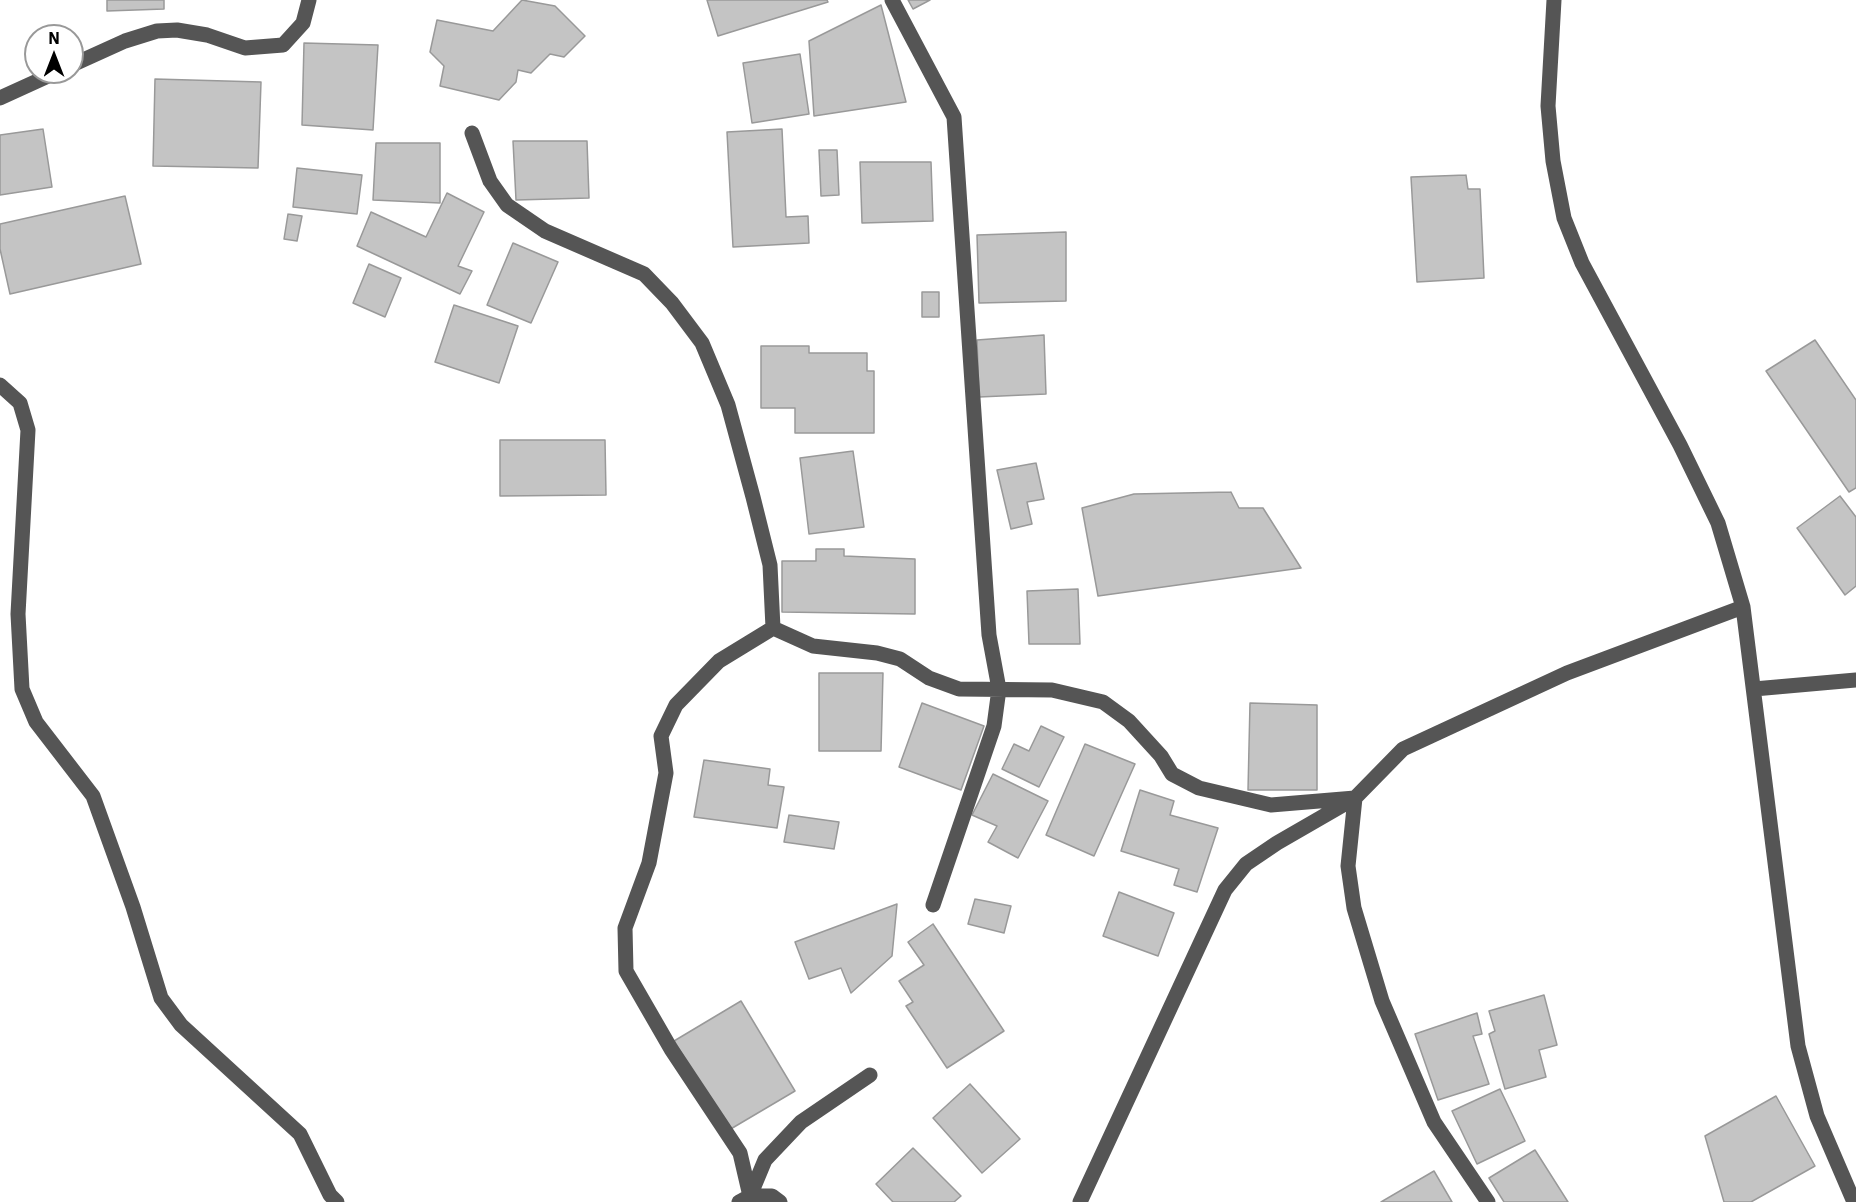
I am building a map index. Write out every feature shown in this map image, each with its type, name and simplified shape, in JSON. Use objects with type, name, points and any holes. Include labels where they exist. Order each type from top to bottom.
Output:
[{"type":"street","points":[[84,60],[125,41],[157,31],[177,30],[207,35],[245,48],[283,45],[303,23],[309,0]]},
{"type":"street","points":[[892,0],[954,117],[989,635],[999,689],[994,726],[933,905]]},
{"type":"street","points":[[1554,0],[1548,106],[1553,161],[1564,218],[1596,291],[1680,445],[1718,523],[1743,607],[1798,1046],[1817,1116],[1854,1202]]},
{"type":"street","points":[[0,98],[31,84]]},
{"type":"street","points":[[472,133],[490,181],[507,205],[545,231],[644,274],[672,303],[702,343],[728,405],[770,565],[773,628]]},
{"type":"street","points":[[0,385],[20,403],[28,430],[18,614],[22,689],[36,722],[93,796],[133,907],[161,998],[182,1025],[300,1134],[330,1196],[337,1202]]},
{"type":"street","points":[[1080,1202],[1225,890],[1246,864],[1277,843],[1355,798],[1402,749],[1567,673],[1743,607]]},
{"type":"street","points":[[773,628],[813,646],[877,652],[900,658],[929,678],[959,689],[1052,690],[1103,702],[1129,721],[1161,756],[1172,774],[1199,788],[1271,805],[1355,798]]},
{"type":"street","points":[[745,1199],[740,1154],[671,1049],[626,971],[625,928],[649,863],[666,773],[661,736],[676,705],[719,661],[773,628]]},
{"type":"street","points":[[1754,689],[1856,680]]},
{"type":"street","points":[[1355,798],[1348,866],[1354,908],[1382,1001],[1434,1122],[1488,1202]]},
{"type":"street","points":[[745,1199],[765,1160],[801,1122],[870,1075]]},
{"type":"street","points":[[745,1199],[772,1196],[780,1202]]},
{"type":"building","points":[[107,0],[164,0],[164,9],[107,11]]},
{"type":"building","points":[[522,0],[555,6],[585,36],[564,57],[550,54],[531,73],[518,70],[516,82],[499,100],[440,86],[444,66],[430,52],[437,20],[493,31]]},
{"type":"building","points":[[707,0],[827,0],[828,2],[718,36]]},
{"type":"building","points":[[908,0],[930,0],[913,9]]},
{"type":"building","points":[[881,5],[906,102],[814,116],[809,41]]},
{"type":"building","points":[[304,43],[378,45],[373,130],[302,125]]},
{"type":"building","points":[[800,54],[809,114],[752,123],[743,63]]},
{"type":"building","points":[[155,79],[261,82],[258,168],[153,166]]},
{"type":"building","points":[[43,129],[52,187],[0,195],[0,135]]},
{"type":"building","points":[[782,129],[786,217],[808,216],[809,243],[733,247],[727,132]]},
{"type":"building","points":[[513,141],[587,141],[589,198],[516,200]]},
{"type":"building","points":[[376,143],[440,143],[440,203],[373,200]]},
{"type":"building","points":[[819,150],[837,150],[839,195],[821,196]]},
{"type":"building","points":[[860,162],[931,162],[933,221],[862,223]]},
{"type":"building","points":[[297,168],[362,175],[357,214],[293,207]]},
{"type":"building","points":[[1466,175],[1468,189],[1480,189],[1484,278],[1417,282],[1411,177]]},
{"type":"building","points":[[447,193],[484,212],[458,266],[472,271],[460,294],[357,246],[371,212],[426,237]]},
{"type":"building","points":[[125,196],[141,264],[10,294],[0,249],[0,224]]},
{"type":"building","points":[[288,214],[302,216],[297,241],[284,239]]},
{"type":"building","points":[[1066,232],[1066,301],[979,303],[977,235]]},
{"type":"building","points":[[513,243],[558,262],[531,323],[487,305]]},
{"type":"building","points":[[369,264],[401,278],[385,317],[353,303]]},
{"type":"building","points":[[922,292],[939,292],[939,317],[922,317]]},
{"type":"building","points":[[454,305],[518,326],[499,383],[435,362]]},
{"type":"building","points":[[1044,335],[1046,394],[979,397],[977,340]]},
{"type":"building","points":[[1815,340],[1856,400],[1856,488],[1849,492],[1766,371]]},
{"type":"building","points":[[761,346],[809,346],[809,353],[867,353],[867,371],[874,371],[874,433],[795,433],[795,408],[761,408]]},
{"type":"building","points":[[500,440],[605,440],[606,495],[500,496]]},
{"type":"building","points":[[853,451],[864,527],[809,534],[800,458]]},
{"type":"building","points":[[1036,463],[1044,499],[1027,502],[1032,524],[1011,529],[997,470]]},
{"type":"building","points":[[1231,492],[1239,508],[1263,508],[1301,568],[1098,596],[1082,508],[1134,494]]},
{"type":"building","points":[[1840,496],[1856,517],[1856,586],[1845,595],[1797,528]]},
{"type":"building","points":[[816,549],[844,549],[844,556],[915,559],[915,614],[782,612],[782,561],[816,561]]},
{"type":"building","points":[[1078,589],[1080,644],[1029,644],[1027,591]]},
{"type":"building","points":[[819,673],[883,673],[881,751],[819,751]]},
{"type":"building","points":[[922,703],[984,726],[961,790],[899,767]]},
{"type":"building","points":[[1250,703],[1317,705],[1317,790],[1248,790]]},
{"type":"building","points":[[1041,726],[1064,737],[1039,787],[1002,769],[1014,744],[1029,751]]},
{"type":"building","points":[[1085,744],[1135,764],[1094,856],[1046,835]]},
{"type":"building","points":[[704,760],[770,769],[768,785],[784,787],[777,828],[694,817]]},
{"type":"building","points":[[993,774],[1048,801],[1018,858],[988,842],[997,826],[972,815]]},
{"type":"building","points":[[1140,790],[1174,801],[1170,815],[1218,828],[1197,892],[1174,885],[1179,869],[1121,851]]},
{"type":"building","points":[[789,815],[839,822],[834,849],[784,842]]},
{"type":"building","points":[[1119,892],[1174,913],[1158,956],[1103,936]]},
{"type":"building","points":[[975,899],[1011,906],[1004,933],[968,924]]},
{"type":"building","points":[[897,904],[892,956],[851,993],[841,968],[809,979],[795,942]]},
{"type":"building","points":[[933,924],[1004,1031],[947,1068],[906,1006],[913,1002],[899,981],[924,965],[908,942]]},
{"type":"building","points":[[1544,995],[1557,1045],[1539,1050],[1546,1077],[1505,1089],[1489,1034],[1495,1031],[1489,1011]]},
{"type":"building","points":[[741,1001],[795,1091],[729,1130],[674,1041]]},
{"type":"building","points":[[1477,1013],[1482,1034],[1473,1036],[1489,1084],[1438,1100],[1415,1034]]},
{"type":"building","points":[[970,1084],[1020,1139],[982,1173],[933,1118]]},
{"type":"building","points":[[1500,1089],[1525,1141],[1477,1164],[1452,1111]]},
{"type":"building","points":[[1776,1096],[1815,1166],[1751,1202],[1724,1202],[1705,1136]]},
{"type":"building","points":[[913,1148],[961,1196],[954,1202],[893,1202],[876,1184]]},
{"type":"building","points":[[1535,1150],[1568,1202],[1504,1202],[1489,1178]]},
{"type":"building","points":[[1434,1171],[1452,1202],[1381,1202]]}]
